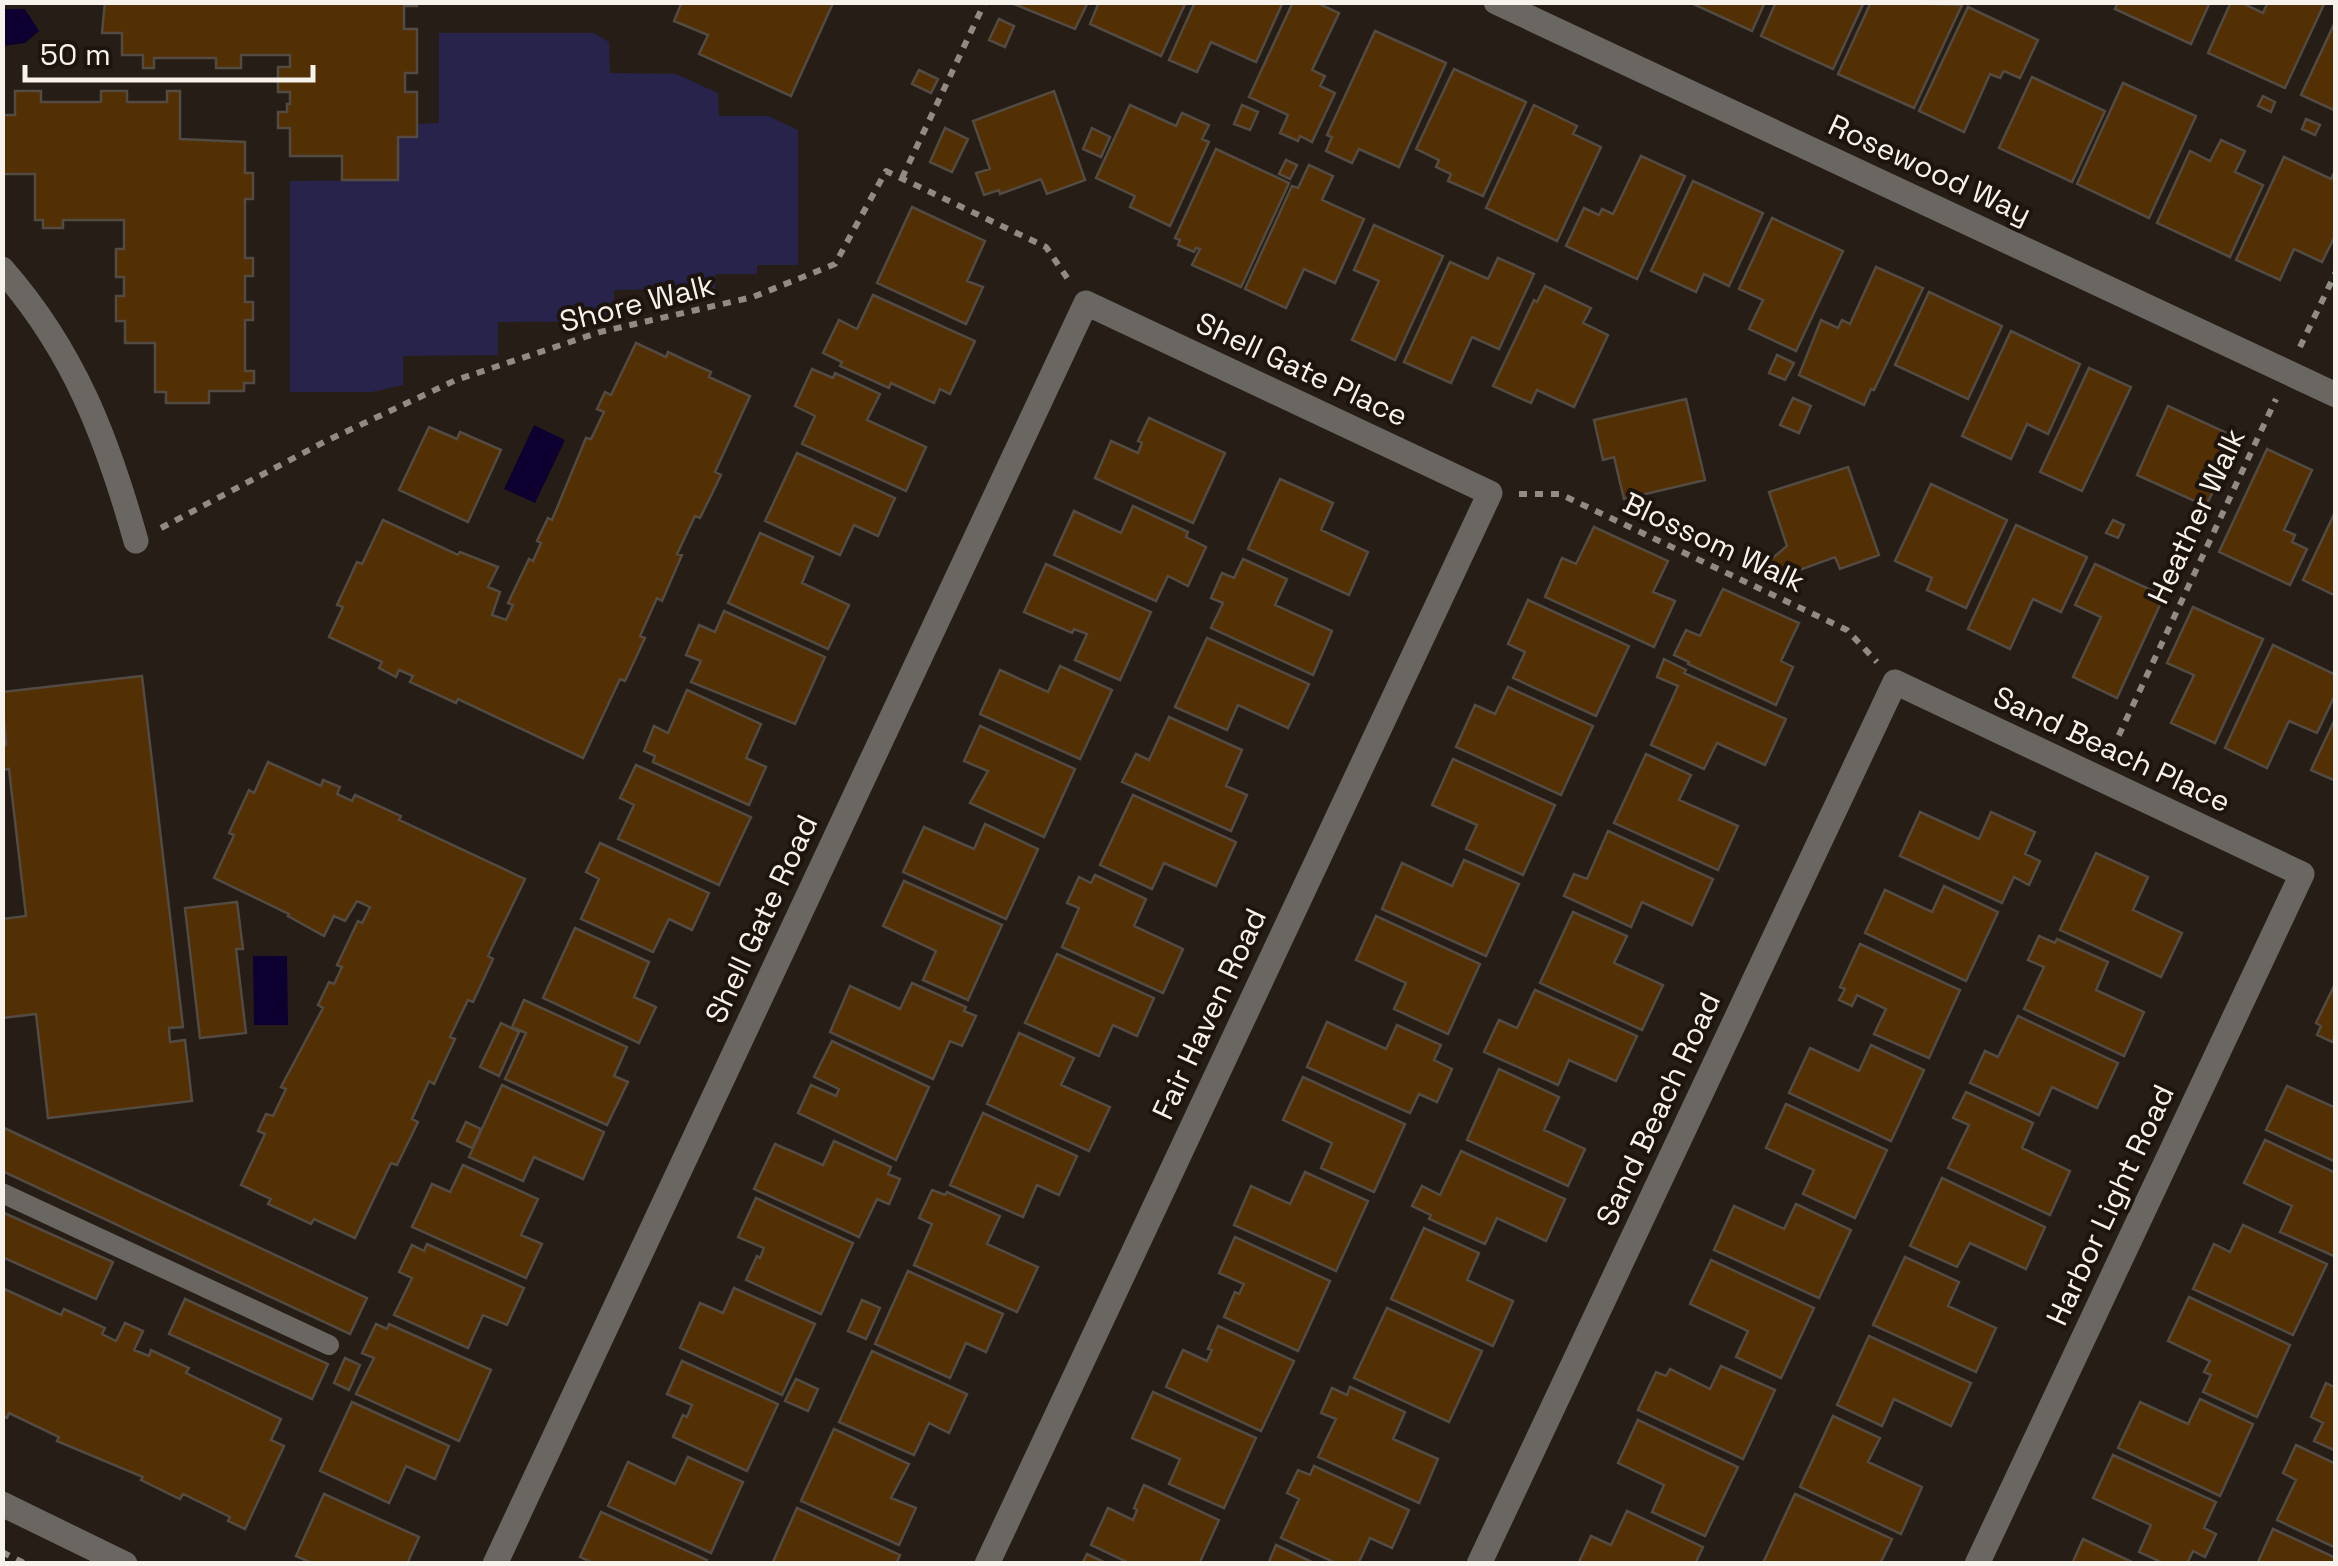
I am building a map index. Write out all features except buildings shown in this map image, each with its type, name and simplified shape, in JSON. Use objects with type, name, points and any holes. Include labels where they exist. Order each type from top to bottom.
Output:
[{"type":"street","name":"Rosewood Way","points":[[1496,2],[2336,395]]},
{"type":"street","points":[[2,269],[41,318],[78,378],[108,444],[136,542]]},
{"type":"street","name":"Shell Gate Place","points":[[1086,303],[1490,493]]},
{"type":"street","name":"Shell Gate Road","points":[[495,1564],[1086,303]]},
{"type":"street","name":"Fair Haven Road","points":[[987,1564],[1490,493]]},
{"type":"street","name":"Sand Beach Place","points":[[1895,682],[2302,874]]},
{"type":"street","name":"Sand Beach Road","points":[[1479,1564],[1895,682]]},
{"type":"street","name":"Harbor Light Road","points":[[1976,1564],[2302,874]]},
{"type":"street","points":[[2,1504],[126,1564]]},
{"type":"lane","points":[[2,1193],[328,1344]]},
{"type":"path","points":[[985,2],[902,178],[1046,247],[1086,303]]},
{"type":"path","name":"Shore Walk","points":[[136,542],[324,442],[456,380],[600,332],[753,297],[834,264],[886,171],[902,178]]},
{"type":"path","name":"Heather Walk","points":[[2099,778],[2336,272]]},
{"type":"path","name":"Blossom Walk","points":[[1490,493],[1560,494],[1847,630],[1895,682]]},
{"type":"path","points":[[2,1552],[26,1564]]},
{"type":"shaded area","points":[[3,9],[25,9],[39,31],[25,43],[3,46]]},
{"type":"shaded area","points":[[439,33],[594,33],[609,42],[610,73],[676,74],[718,93],[719,116],[768,116],[798,130],[798,265],[757,265],[757,274],[716,274],[715,289],[614,290],[614,321],[498,322],[498,355],[403,356],[403,385],[372,392],[290,392],[290,181],[398,180],[398,137],[416,137],[417,124],[439,123]]},
{"type":"shaded area","points":[[534,425],[565,440],[535,503],[504,489]]},
{"type":"shaded area","points":[[253,956],[287,956],[288,1025],[254,1025]]}]
